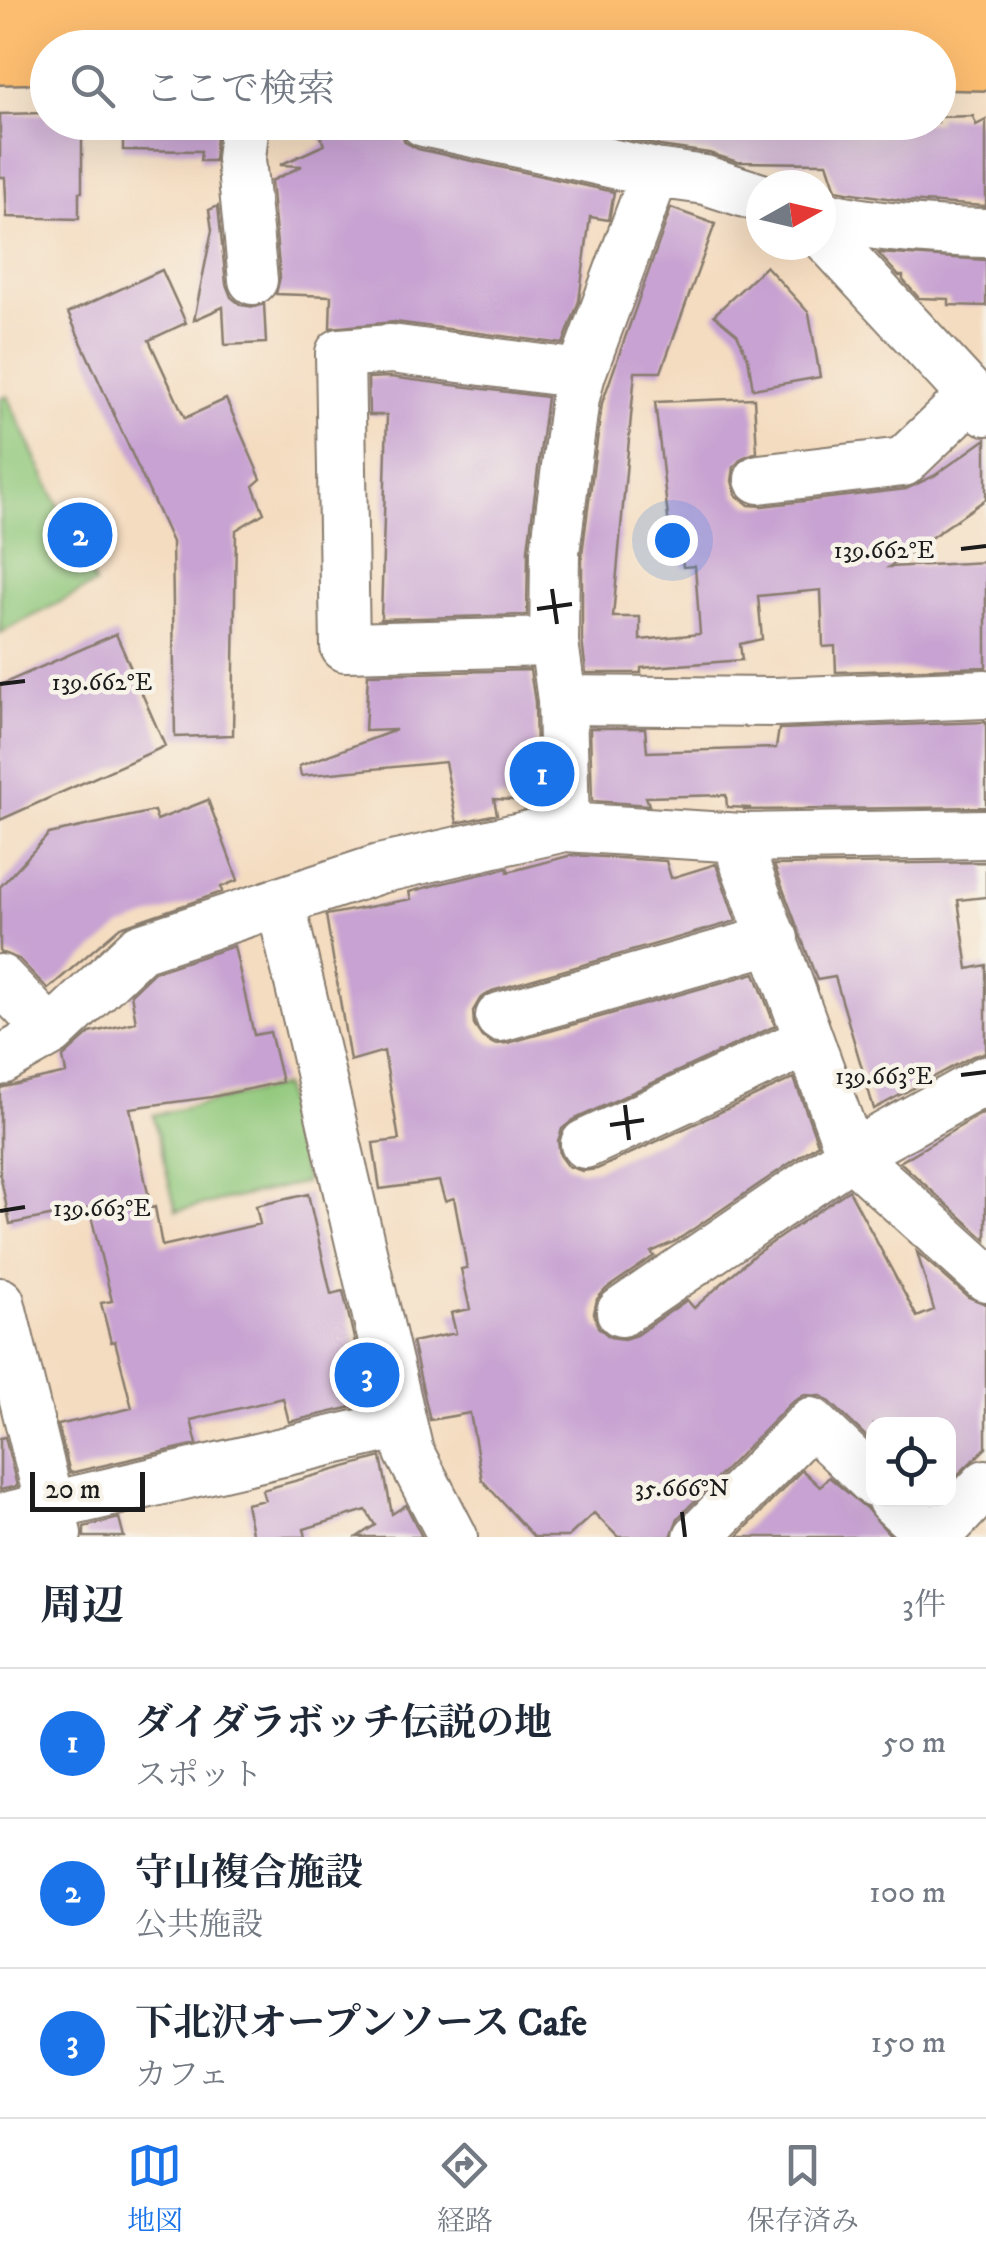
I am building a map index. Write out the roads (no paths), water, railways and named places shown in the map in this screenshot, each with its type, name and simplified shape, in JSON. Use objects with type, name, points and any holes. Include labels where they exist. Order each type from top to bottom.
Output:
[{"type":"main road","points":[[0,56],[30,22],[361,6],[587,16],[986,14]]},
{"type":"main road","points":[[956,61],[986,62]]},
{"type":"street","points":[[243,140],[241,159],[253,280]]},
{"type":"street","points":[[506,140],[705,180],[746,193]]},
{"type":"street","points":[[565,827],[562,700],[554,642],[555,552],[581,374],[656,173]]},
{"type":"street","points":[[836,219],[932,232],[986,233]]},
{"type":"street","points":[[759,479],[903,462],[979,404],[836,248]]},
{"type":"street","points":[[554,642],[345,647],[340,353],[391,349],[581,374]]},
{"type":"street","points":[[562,700],[774,702],[986,694]]},
{"type":"street","points":[[0,1060],[51,1032],[140,948],[378,868],[565,827],[742,838],[986,834]]},
{"type":"street","points":[[742,838],[744,859],[851,1155],[986,1277]]},
{"type":"street","points":[[280,901],[409,1452],[453,1537]]},
{"type":"street","points":[[500,1017],[774,939]]},
{"type":"street","points":[[0,979],[51,1032]]},
{"type":"street","points":[[585,1144],[808,1041]]},
{"type":"street","points":[[622,1312],[851,1155],[986,1080]]},
{"type":"street","points":[[0,1302],[54,1521]]},
{"type":"street","points":[[698,1537],[811,1422],[866,1474]]},
{"type":"street","points":[[0,1518],[54,1521],[402,1424]]},
{"type":"street","points":[[900,1507],[934,1537],[986,1484]]},
{"type":"place","name":"守山複合施設","points":[[80,535]]},
{"type":"place","name":"ダイダラボッチ伝説の地","points":[[542,774]]},
{"type":"place","name":"下北沢オープンソース Cafe","points":[[367,1375]]}]
